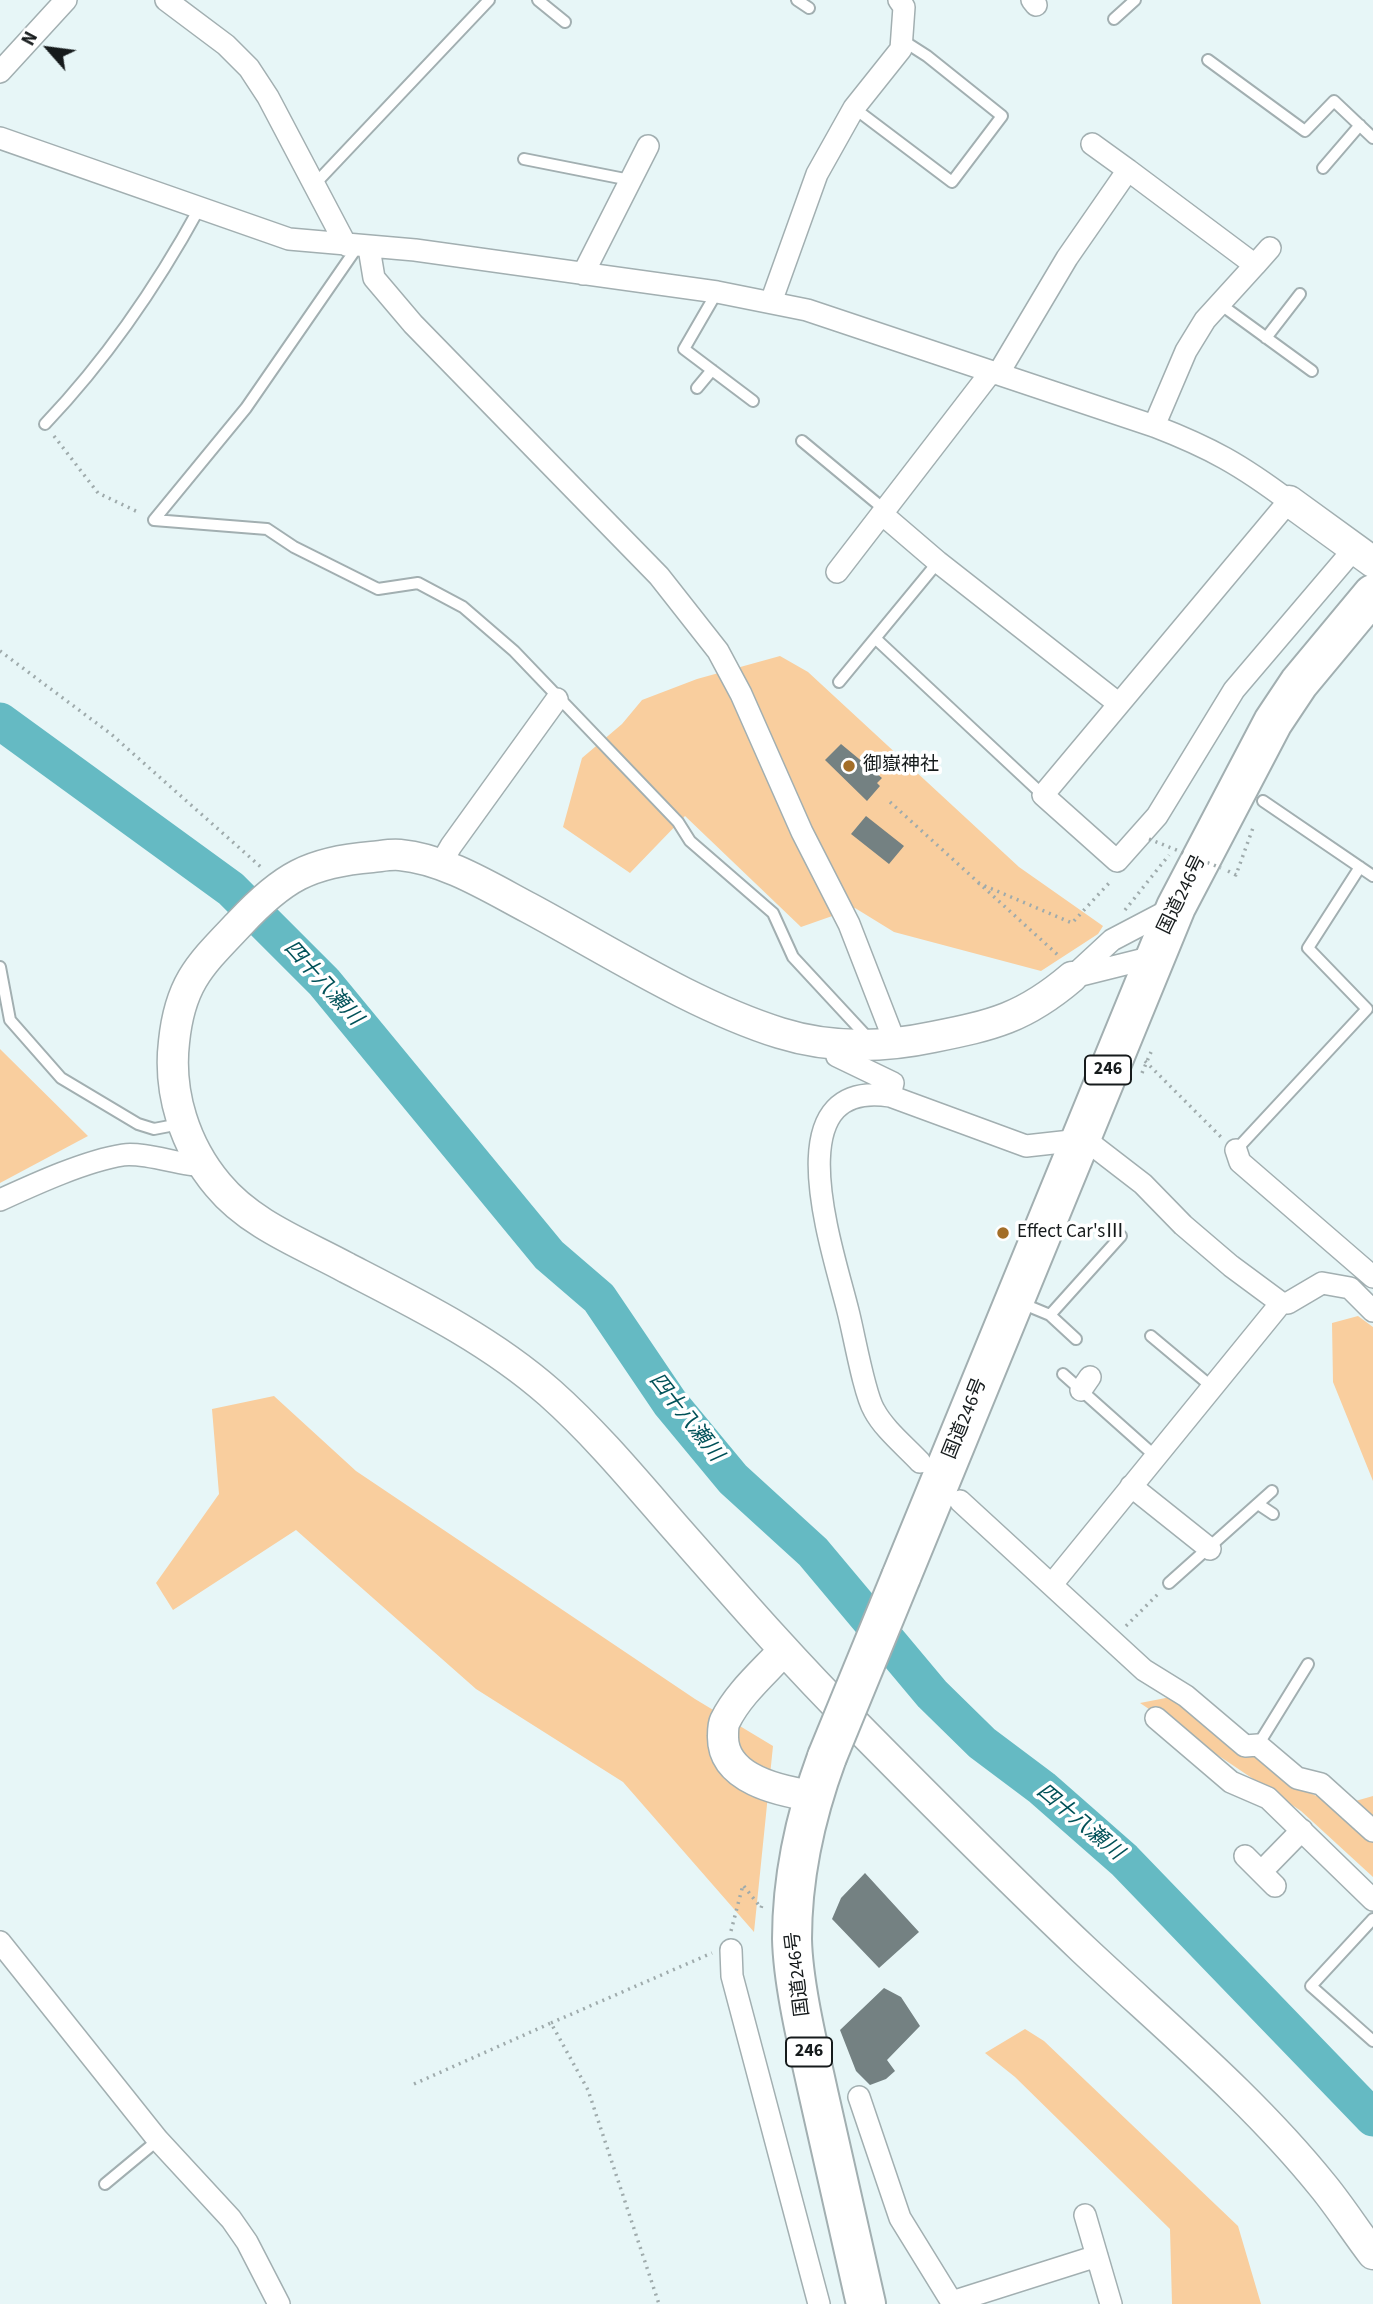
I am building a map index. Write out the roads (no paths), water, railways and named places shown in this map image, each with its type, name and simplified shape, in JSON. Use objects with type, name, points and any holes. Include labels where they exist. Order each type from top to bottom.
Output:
[{"type":"highway","name":"国道246号","points":[[866,2304],[808,2048],[792,1941],[794,1892],[813,1796],[1153,957],[1176,907],[1273,722],[1299,683],[1373,594]]},
{"type":"street","points":[[0,72],[66,0]]},
{"type":"street","points":[[166,0],[226,45],[249,68],[268,97],[313,186],[358,246],[374,278],[413,324],[659,576],[718,651],[741,694],[802,832],[849,924],[885,1045]]},
{"type":"street","points":[[771,302],[817,174],[854,108],[901,49],[904,7],[899,0]]},
{"type":"street","points":[[0,138],[289,239],[415,250],[717,292],[807,310],[1154,426],[1207,447],[1239,464],[1363,555],[1234,690],[1157,816],[1117,861],[1043,795],[1289,501]]},
{"type":"street","points":[[1092,144],[1255,265]]},
{"type":"street","points":[[583,274],[648,146]]},
{"type":"street","points":[[837,572],[994,373],[1067,258],[1128,170]]},
{"type":"street","points":[[1154,426],[1186,351],[1220,304],[1270,248]]},
{"type":"street","points":[[883,512],[938,562],[1119,704]]},
{"type":"street","points":[[440,865],[450,846],[557,699]]},
{"type":"street","points":[[1176,907],[1112,940],[1041,1003],[1004,1020],[885,1045],[838,1045],[782,1033],[713,1006],[495,890],[440,865],[401,855],[352,858],[318,864],[276,886],[193,973],[174,1041],[173,1084],[183,1124],[204,1166],[221,1189],[246,1213],[428,1310],[480,1341],[546,1389],[598,1439],[784,1650],[1075,1941],[1260,2116],[1323,2186],[1373,2254]]},
{"type":"street","points":[[1075,974],[1153,957]]},
{"type":"street","points":[[838,1045],[837,1056],[893,1083],[890,1096]]},
{"type":"street","points":[[920,1462],[873,1409],[820,1199],[819,1136],[831,1115],[845,1101],[869,1093],[890,1096],[1026,1146],[1080,1140],[1101,1151],[1122,1168],[1183,1225],[1281,1303],[1288,1303],[1322,1283],[1350,1288],[1373,1311]]},
{"type":"street","points":[[1236,1150],[1240,1163],[1373,1277]]},
{"type":"street","points":[[0,1200],[47,1179],[125,1155],[180,1165],[204,1166]]},
{"type":"street","points":[[1053,1583],[1281,1303]]},
{"type":"street","points":[[1131,1486],[1210,1549]]},
{"type":"street","points":[[960,1501],[1053,1583],[1144,1670],[1186,1696],[1245,1746],[1258,1745],[1297,1778],[1321,1784],[1373,1831]]},
{"type":"street","points":[[784,1650],[739,1699],[723,1723],[723,1750],[732,1766],[752,1777],[786,1792],[813,1796]]},
{"type":"street","points":[[1156,1718],[1231,1782],[1268,1798],[1373,1900]]},
{"type":"street","points":[[1245,1856],[1268,1879],[1302,1830]]},
{"type":"street","points":[[0,1942],[158,2140],[232,2219],[279,2304]]},
{"type":"street","points":[[729,1950],[732,1976],[819,2304]]},
{"type":"street","points":[[859,2097],[900,2218],[953,2303],[1097,2256]]},
{"type":"street","points":[[1085,2216],[1111,2304]]},
{"type":"lane","points":[[313,186],[489,0]]},
{"type":"lane","points":[[538,0],[565,22]]},
{"type":"lane","points":[[797,0],[809,8]]},
{"type":"lane","points":[[1114,19],[1135,0]]},
{"type":"lane","points":[[854,108],[952,181],[1002,116],[928,56],[902,40]]},
{"type":"lane","points":[[1208,60],[1305,131],[1334,101],[1373,138]]},
{"type":"lane","points":[[1323,168],[1360,125]]},
{"type":"lane","points":[[524,159],[630,180]]},
{"type":"lane","points":[[45,424],[77,390],[182,241],[200,207]]},
{"type":"lane","points":[[358,246],[246,408],[155,520],[267,529],[293,547],[378,589],[418,583],[463,607],[514,651],[557,699],[678,822],[690,841],[773,913],[793,957],[839,1008],[867,1034],[885,1045]]},
{"type":"lane","points":[[717,292],[684,349],[753,401]]},
{"type":"lane","points":[[1266,338],[1300,294]]},
{"type":"lane","points":[[1220,304],[1311,371]]},
{"type":"lane","points":[[697,388],[712,370]]},
{"type":"lane","points":[[802,441],[883,512]]},
{"type":"lane","points":[[839,682],[938,562]]},
{"type":"lane","points":[[876,639],[1043,795]]},
{"type":"lane","points":[[1263,801],[1373,876]]},
{"type":"lane","points":[[1236,1150],[1367,1009],[1308,948],[1360,867]]},
{"type":"lane","points":[[0,967],[10,1020],[61,1078],[138,1124],[154,1129],[183,1124]]},
{"type":"lane","points":[[1050,1315],[1121,1236]]},
{"type":"lane","points":[[1014,1301],[1050,1315],[1076,1339]]},
{"type":"lane","points":[[1151,1336],[1212,1387]]},
{"type":"lane","points":[[1063,1374],[1086,1384],[1155,1456]]},
{"type":"lane","points":[[1169,1583],[1272,1492]]},
{"type":"lane","points":[[1258,1504],[1273,1514]]},
{"type":"lane","points":[[1258,1745],[1308,1664]]},
{"type":"lane","points":[[1373,1919],[1311,1986],[1373,2041]]},
{"type":"lane","points":[[105,2184],[158,2140]]},
{"type":"waterway","name":"四十八瀬川","points":[[0,721],[231,889],[324,982],[549,1255],[599,1298],[670,1403],[733,1479],[813,1552],[932,1694],[982,1743],[1042,1788],[1124,1860],[1373,2118]]},
{"type":"place","name":"御嶽神社","points":[[849,766]]},
{"type":"place","name":"Effect Car'sⅢ","points":[[1003,1233]]}]
